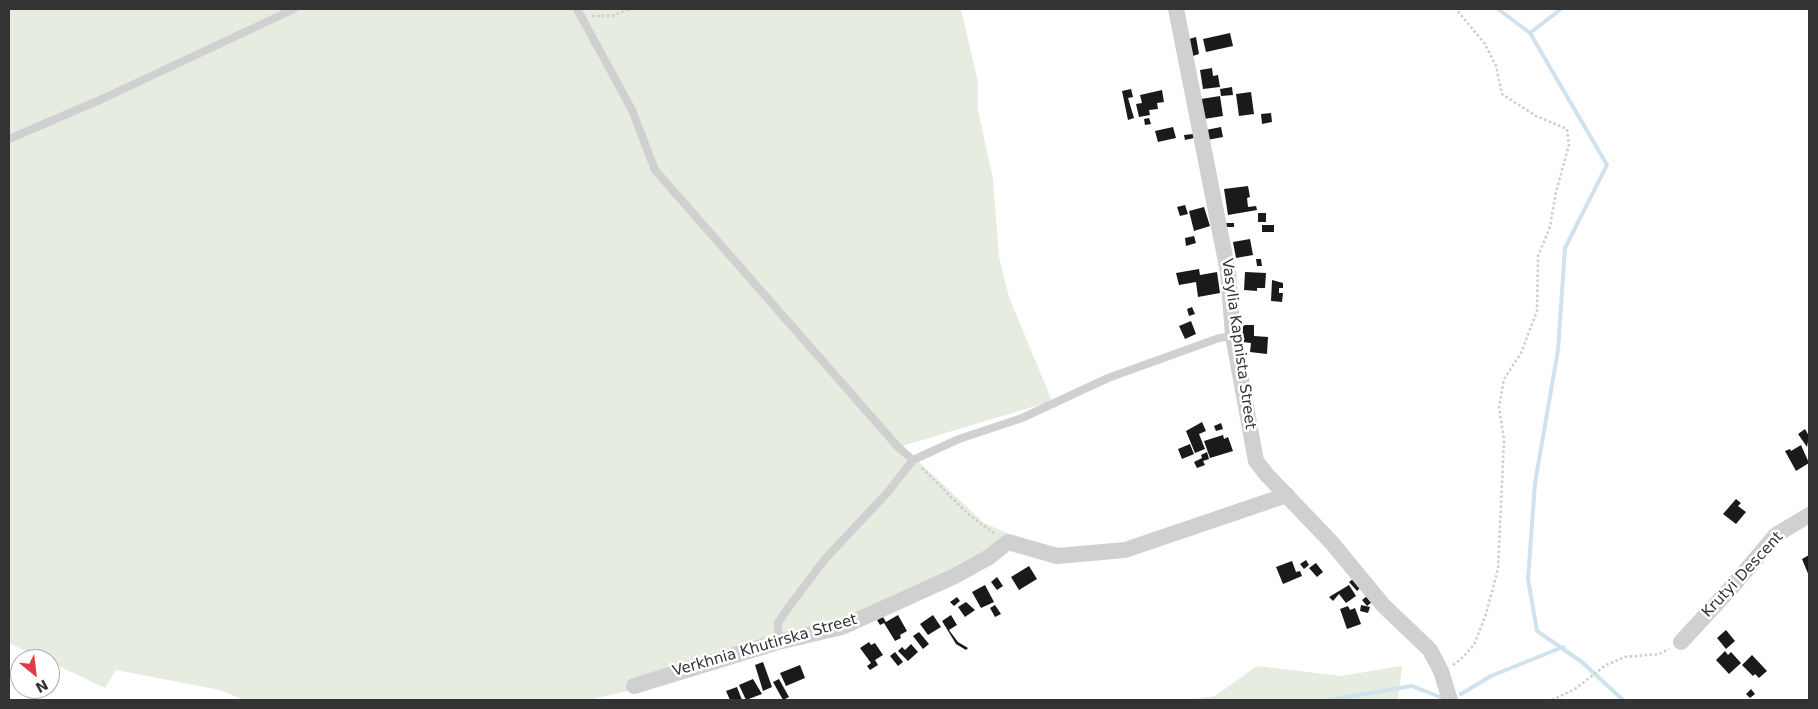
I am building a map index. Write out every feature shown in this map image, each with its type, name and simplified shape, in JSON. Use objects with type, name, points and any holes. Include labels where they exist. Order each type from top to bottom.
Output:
[{"type":"street","name":"Vasylia Kapnista Street","points":[[1176,9],[1228,272],[1233,336],[1256,461],[1332,543],[1383,605],[1430,650],[1442,671],[1450,700]]},
{"type":"street","points":[[1008,542],[1056,556],[1125,550],[1287,496]]},
{"type":"street","name":"Krutyi Descent","points":[[1681,642],[1731,588],[1776,535],[1809,514]]},
{"type":"street","name":"Verkhnia Khutirska Street","points":[[634,686],[778,642],[842,627],[955,576],[989,557],[1008,542]]},
{"type":"lane","points":[[9,139],[102,99],[294,9]]},
{"type":"lane","points":[[579,12],[632,110],[655,170],[898,447],[913,460]]},
{"type":"lane","points":[[778,642],[778,623],[788,608],[825,560],[887,493],[913,460],[959,439],[1022,418],[1108,378],[1219,338],[1233,336]]},
{"type":"path","points":[[579,12],[612,16],[630,9]]},
{"type":"path","points":[[1442,671],[1460,660],[1474,645],[1486,614],[1498,570],[1504,440],[1499,407],[1504,379],[1521,353],[1537,311],[1538,256],[1550,227],[1556,192],[1569,145],[1567,129],[1536,116],[1502,94],[1496,66],[1485,44],[1456,9]]},
{"type":"path","points":[[913,460],[968,514],[1008,542]]},
{"type":"path","points":[[1552,700],[1575,689],[1589,676],[1606,665],[1625,657],[1659,654],[1681,642]]},
{"type":"shaded area","points":[[9,9],[961,9],[978,82],[978,110],[993,179],[999,257],[1009,297],[1052,401],[902,446],[984,523],[1036,546],[1009,548],[955,580],[672,681],[588,700],[244,700],[220,690],[116,670],[105,688],[60,667],[60,649],[22,649],[9,643]]},
{"type":"shaded area","points":[[1257,666],[1341,676],[1402,666],[1398,700],[1189,700],[1215,696]]},
{"type":"building","points":[[1230,33],[1233,46],[1206,52],[1203,39]]},
{"type":"building","points":[[1196,37],[1199,54],[1193,56],[1189,39]]},
{"type":"building","points":[[1212,68],[1213,76],[1218,75],[1220,87],[1203,89],[1200,70]]},
{"type":"building","points":[[1232,87],[1233,95],[1221,96],[1220,89]]},
{"type":"building","points":[[1131,89],[1133,97],[1128,98],[1134,118],[1128,120],[1122,91]]},
{"type":"building","points":[[1162,90],[1164,102],[1157,103],[1158,109],[1149,110],[1150,115],[1139,117],[1136,104],[1142,103],[1140,95]]},
{"type":"building","points":[[1251,92],[1254,114],[1239,116],[1236,94]]},
{"type":"building","points":[[1220,96],[1223,116],[1204,119],[1201,99]]},
{"type":"building","points":[[1271,113],[1272,122],[1262,124],[1261,114]]},
{"type":"building","points":[[1149,118],[1151,124],[1145,125],[1144,119]]},
{"type":"building","points":[[1173,127],[1176,138],[1158,142],[1155,131]]},
{"type":"building","points":[[1221,127],[1223,137],[1207,140],[1206,130]]},
{"type":"building","points":[[1193,134],[1194,138],[1185,140],[1184,135]]},
{"type":"building","points":[[1248,186],[1250,197],[1247,198],[1248,207],[1256,206],[1257,210],[1228,215],[1224,189]]},
{"type":"building","points":[[1185,205],[1188,214],[1180,216],[1177,207]]},
{"type":"building","points":[[1204,207],[1210,226],[1194,231],[1189,211]]},
{"type":"building","points":[[1258,213],[1266,213],[1266,222],[1258,222]]},
{"type":"building","points":[[1225,223],[1234,223],[1234,227],[1225,227]]},
{"type":"building","points":[[1262,225],[1274,225],[1274,232],[1262,232]]},
{"type":"building","points":[[1194,236],[1196,243],[1186,246],[1185,238]]},
{"type":"building","points":[[1250,239],[1253,255],[1236,258],[1233,242]]},
{"type":"building","points":[[1256,259],[1261,259],[1262,266],[1257,266]]},
{"type":"building","points":[[1199,269],[1200,275],[1217,272],[1220,293],[1198,297],[1196,282],[1179,285],[1176,273]]},
{"type":"building","points":[[1245,272],[1266,273],[1265,288],[1257,288],[1257,291],[1244,290]]},
{"type":"building","points":[[1272,280],[1283,283],[1283,288],[1279,288],[1279,293],[1283,293],[1282,302],[1271,301]]},
{"type":"building","points":[[1192,307],[1195,314],[1189,316],[1187,309]]},
{"type":"building","points":[[1191,321],[1196,334],[1185,339],[1179,326]]},
{"type":"building","points":[[1243,325],[1254,325],[1254,336],[1268,337],[1267,354],[1250,352],[1251,343],[1242,342]]},
{"type":"building","points":[[1202,422],[1206,431],[1199,434],[1205,449],[1195,453],[1186,431]]},
{"type":"building","points":[[1221,423],[1223,429],[1216,431],[1214,426]]},
{"type":"building","points":[[1805,429],[1809,436],[1807,447],[1798,434]]},
{"type":"building","points":[[1223,435],[1224,439],[1228,437],[1233,451],[1210,458],[1204,441]]},
{"type":"building","points":[[1190,444],[1194,454],[1182,459],[1178,449]]},
{"type":"building","points":[[1801,445],[1809,463],[1796,471],[1785,451],[1790,449],[1791,451]]},
{"type":"building","points":[[1207,452],[1209,459],[1203,461],[1205,465],[1197,468],[1194,462],[1202,458],[1201,455]]},
{"type":"building","points":[[1736,499],[1741,503],[1738,506],[1746,512],[1736,524],[1723,514]]},
{"type":"building","points":[[1809,555],[1809,576],[1802,559]]},
{"type":"building","points":[[1306,560],[1309,565],[1304,569],[1300,564]]},
{"type":"building","points":[[1292,561],[1296,572],[1300,571],[1302,576],[1283,584],[1276,567]]},
{"type":"building","points":[[1316,563],[1323,572],[1317,577],[1309,568]]},
{"type":"building","points":[[1029,566],[1037,579],[1019,590],[1011,577]]},
{"type":"building","points":[[997,577],[1003,586],[997,590],[991,582]]},
{"type":"building","points":[[1353,579],[1360,588],[1357,591],[1349,582]]},
{"type":"building","points":[[985,585],[994,602],[981,608],[972,592]]},
{"type":"building","points":[[1349,585],[1356,596],[1346,603],[1339,594],[1333,601],[1329,597]]},
{"type":"building","points":[[1367,596],[1372,602],[1367,606],[1362,600]]},
{"type":"building","points":[[957,597],[960,601],[954,606],[950,602]]},
{"type":"building","points":[[966,602],[975,610],[965,617],[958,607]]},
{"type":"building","points":[[995,605],[1001,614],[995,617],[990,608]]},
{"type":"building","points":[[1361,605],[1370,607],[1368,613],[1360,611]]},
{"type":"building","points":[[1348,606],[1350,610],[1355,608],[1361,624],[1347,629],[1340,609]]},
{"type":"building","points":[[898,615],[907,631],[900,635],[901,638],[895,641],[884,623],[880,625],[877,620],[883,617],[886,622]]},
{"type":"building","points":[[933,615],[941,627],[928,635],[920,624]]},
{"type":"building","points":[[951,615],[957,625],[949,630],[958,642],[968,648],[966,650],[956,644],[942,621]]},
{"type":"building","points":[[1726,630],[1735,641],[1726,649],[1717,638]]},
{"type":"building","points":[[919,632],[929,644],[923,649],[913,636]]},
{"type":"building","points":[[869,642],[871,645],[875,643],[883,655],[875,660],[878,665],[870,670],[867,666],[871,663],[860,648]]},
{"type":"building","points":[[911,644],[918,652],[908,661],[898,651],[902,647],[905,650]]},
{"type":"building","points":[[1725,651],[1728,655],[1731,652],[1741,663],[1729,674],[1716,660]]},
{"type":"building","points":[[895,652],[903,662],[898,666],[890,656]]},
{"type":"building","points":[[1752,655],[1767,671],[1759,678],[1755,674],[1753,676],[1742,665]]},
{"type":"building","points":[[763,662],[772,687],[763,691],[755,665]]},
{"type":"building","points":[[800,665],[805,678],[786,686],[780,673]]},
{"type":"building","points":[[753,679],[762,694],[746,700],[739,685]]},
{"type":"building","points":[[779,679],[789,697],[783,700],[773,682]]},
{"type":"building","points":[[737,687],[742,700],[730,700],[726,691]]},
{"type":"building","points":[[1751,689],[1755,694],[1750,698],[1746,694]]},
{"type":"waterway","points":[[1498,9],[1530,33],[1607,165],[1565,248],[1558,350],[1535,483],[1528,579],[1537,631],[1582,662],[1623,700]]},
{"type":"waterway","points":[[1530,33],[1561,9]]},
{"type":"waterway","points":[[1461,694],[1491,676],[1563,647]]},
{"type":"waterway","points":[[1329,700],[1412,686],[1440,697]]}]
